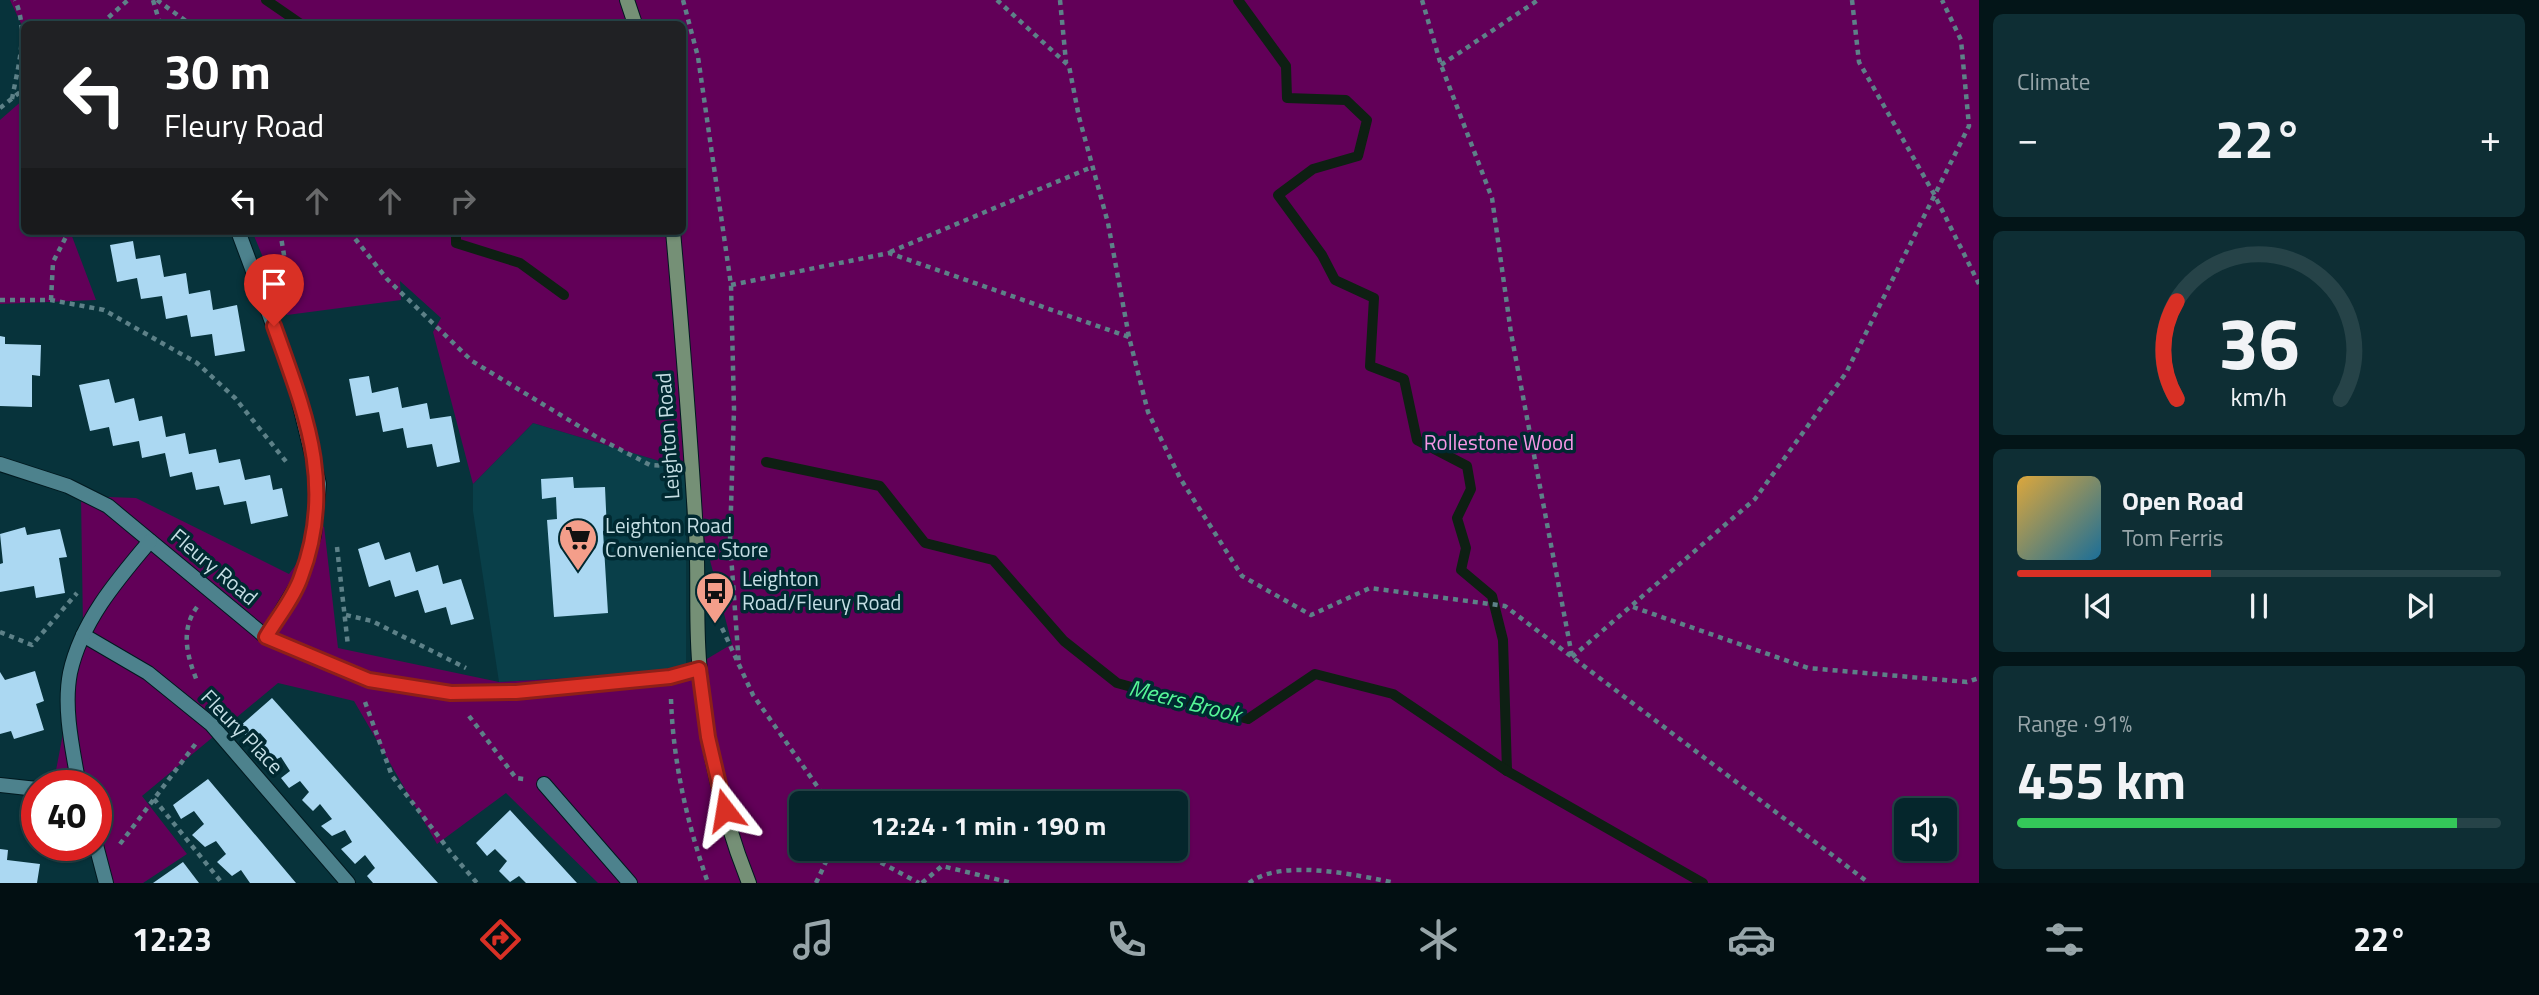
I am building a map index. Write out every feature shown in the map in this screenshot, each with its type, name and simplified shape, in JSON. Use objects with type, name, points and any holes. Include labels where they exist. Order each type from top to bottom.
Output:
[{"type":"street","points":[[627,0],[634,21]]},
{"type":"street","points":[[239,235],[294,381],[319,484],[314,535],[301,579],[266,637]]},
{"type":"street","name":"Leighton Road","points":[[673,235],[699,575],[699,669],[708,737],[720,792],[734,846],[749,883]]},
{"type":"street","name":"Fleury Road","points":[[0,464],[68,486],[108,506],[208,592],[266,637],[351,675],[451,693],[516,692],[670,677],[699,669]]},
{"type":"street","points":[[74,770],[69,723],[70,674],[83,635],[113,585],[150,541]]},
{"type":"street","name":"Fleury Place","points":[[83,635],[148,673],[211,723],[348,883]]},
{"type":"street","points":[[544,784],[630,883]]},
{"type":"street","points":[[0,785],[21,787]]},
{"type":"street","points":[[100,861],[106,883]]},
{"type":"path","points":[[15,0],[22,21]]},
{"type":"path","points":[[105,21],[128,0]]},
{"type":"path","points":[[155,0],[159,21]]},
{"type":"path","points":[[155,0],[186,21]]},
{"type":"path","points":[[683,0],[698,57],[731,285],[734,409],[730,541],[739,666]]},
{"type":"path","points":[[997,0],[1069,66],[1108,223],[1129,337],[1148,412],[1180,478],[1242,576],[1311,615],[1370,588],[1505,606],[1869,883]]},
{"type":"path","points":[[1060,0],[1066,63]]},
{"type":"path","points":[[1422,0],[1441,65],[1492,198],[1511,333],[1572,657]]},
{"type":"path","points":[[1441,65],[1538,0]]},
{"type":"path","points":[[1852,0],[1859,62],[1934,194],[1979,284]]},
{"type":"path","points":[[1572,657],[1755,499],[1846,373],[1969,126],[1961,40],[1942,0]]},
{"type":"path","points":[[12,99],[21,46]]},
{"type":"path","points":[[0,108],[21,92]]},
{"type":"path","points":[[731,285],[889,253],[1092,167]]},
{"type":"path","points":[[51,300],[53,262],[67,235]]},
{"type":"path","points":[[352,235],[387,279],[472,361],[544,408],[650,465],[692,467]]},
{"type":"path","points":[[889,253],[1129,337]]},
{"type":"path","points":[[0,300],[51,300],[104,310],[197,363],[235,398],[317,500]]},
{"type":"path","points":[[336,539],[351,675]]},
{"type":"path","points":[[0,632],[33,645],[86,584]]},
{"type":"path","points":[[102,867],[211,723],[210,712],[190,664],[186,632],[192,613],[208,592]]},
{"type":"path","points":[[1632,607],[1808,668],[1966,682],[1979,678]]},
{"type":"path","points":[[346,615],[372,621],[468,668]]},
{"type":"path","points":[[719,620],[739,666],[773,725],[820,791]]},
{"type":"path","points":[[670,677],[673,747],[695,847],[708,883]]},
{"type":"path","points":[[369,680],[364,705],[392,776],[452,855],[478,883]]},
{"type":"path","points":[[451,693],[516,778],[544,784]]},
{"type":"path","points":[[154,799],[222,883]]},
{"type":"path","points":[[816,883],[826,861]]},
{"type":"path","points":[[879,861],[921,883],[942,866],[1012,883]]},
{"type":"path","points":[[1249,883],[1261,874],[1303,869],[1395,883]]},
{"type":"shaded area","points":[[533,423],[686,469],[686,672],[499,682],[473,511],[473,484]]},
{"type":"green space","name":"Rollestone Wood","points":[[10,0],[1979,0],[1979,883],[598,883],[506,793],[437,844],[354,701],[278,683],[142,796],[187,854],[143,883],[104,883],[93,861],[112,861],[112,770],[56,770],[83,628],[81,496],[136,498],[289,574],[324,526],[338,648],[499,682],[685,672],[732,644],[686,469],[533,423],[473,484],[433,332],[441,318],[400,281],[401,300],[287,315],[254,235],[686,235],[686,21],[21,21],[21,24]]},
{"type":"green space","points":[[21,102],[21,235],[72,235],[96,300],[0,304],[0,120]]},
{"type":"building","points":[[133,241],[136,259],[160,255],[164,277],[186,273],[189,294],[210,290],[213,310],[237,305],[245,351],[215,356],[212,334],[191,337],[187,315],[166,319],[162,296],[141,299],[137,278],[117,282],[110,245]]},
{"type":"building","points":[[0,336],[5,337],[5,344],[41,345],[40,376],[32,375],[32,407],[0,406]]},
{"type":"building","points":[[369,376],[372,393],[398,387],[402,408],[427,403],[430,419],[451,416],[460,462],[437,467],[432,444],[407,448],[403,428],[383,432],[379,412],[356,416],[349,379]]},
{"type":"building","points":[[109,379],[115,403],[134,398],[139,421],[162,416],[166,437],[185,433],[189,454],[216,449],[219,463],[240,459],[245,480],[270,475],[273,490],[282,488],[288,516],[251,524],[246,501],[224,505],[219,486],[196,490],[192,472],[170,477],[165,453],[142,458],[139,441],[113,446],[109,427],[90,431],[79,385]]},
{"type":"building","name":"Leighton Road Convenience Store","points":[[573,477],[574,488],[605,487],[607,531],[603,531],[608,613],[554,617],[547,520],[557,519],[556,497],[542,499],[541,479]]},
{"type":"building","points":[[25,527],[27,535],[60,529],[67,557],[59,558],[65,593],[36,598],[34,586],[0,592],[0,564],[3,563],[0,534]]},
{"type":"building","points":[[379,542],[385,560],[410,552],[416,572],[438,565],[443,584],[461,579],[474,619],[451,625],[446,607],[425,613],[418,590],[395,597],[390,580],[369,587],[358,549]]},
{"type":"building","points":[[35,671],[44,701],[36,704],[44,730],[14,739],[11,731],[0,734],[0,672],[5,680]]},
{"type":"building","points":[[272,698],[438,883],[373,883],[367,876],[375,868],[365,855],[355,864],[341,849],[352,842],[345,830],[332,836],[321,826],[332,819],[320,804],[313,811],[302,800],[309,792],[300,781],[289,788],[281,778],[290,771],[281,757],[271,762],[258,750],[267,741],[260,733],[250,741],[239,727]]},
{"type":"building","points":[[208,779],[296,883],[250,883],[241,870],[232,876],[217,862],[226,854],[216,841],[205,847],[192,835],[204,824],[194,811],[181,819],[173,805]]},
{"type":"building","points":[[510,810],[577,883],[526,883],[519,876],[510,882],[499,871],[507,861],[495,849],[487,856],[476,843]]},
{"type":"building","points":[[0,849],[8,850],[7,860],[40,864],[37,883],[0,883]]},
{"type":"building","points":[[183,862],[199,883],[153,883]]},
{"type":"waterway","name":"Meers Brook","points":[[266,0],[297,21]]},
{"type":"waterway","points":[[1238,0],[1286,66],[1287,98],[1346,100],[1367,120],[1358,156],[1313,169],[1278,195],[1322,255],[1335,280],[1374,298],[1370,366],[1404,379],[1417,440],[1467,466],[1471,489],[1457,518],[1466,548],[1461,570],[1492,596],[1503,640],[1507,771]]},
{"type":"waterway","name":"Meers Brook","points":[[456,235],[456,243],[520,263],[564,295]]},
{"type":"waterway","name":"Meers Brook","points":[[766,462],[880,486],[925,543],[993,560],[1064,641],[1117,683],[1248,719],[1315,674],[1393,694],[1507,771],[1703,883]]},
{"type":"place","name":"Leighton Road Convenience Store","points":[[578,572]]},
{"type":"place","name":"Leighton Road/Fleury Road","points":[[715,625]]},
{"type":"route","points":[[274,326],[294,381],[319,484],[314,535],[301,579],[266,637],[351,675],[411,688],[451,693],[516,692],[670,677],[699,669],[708,737],[725,810]]}]
